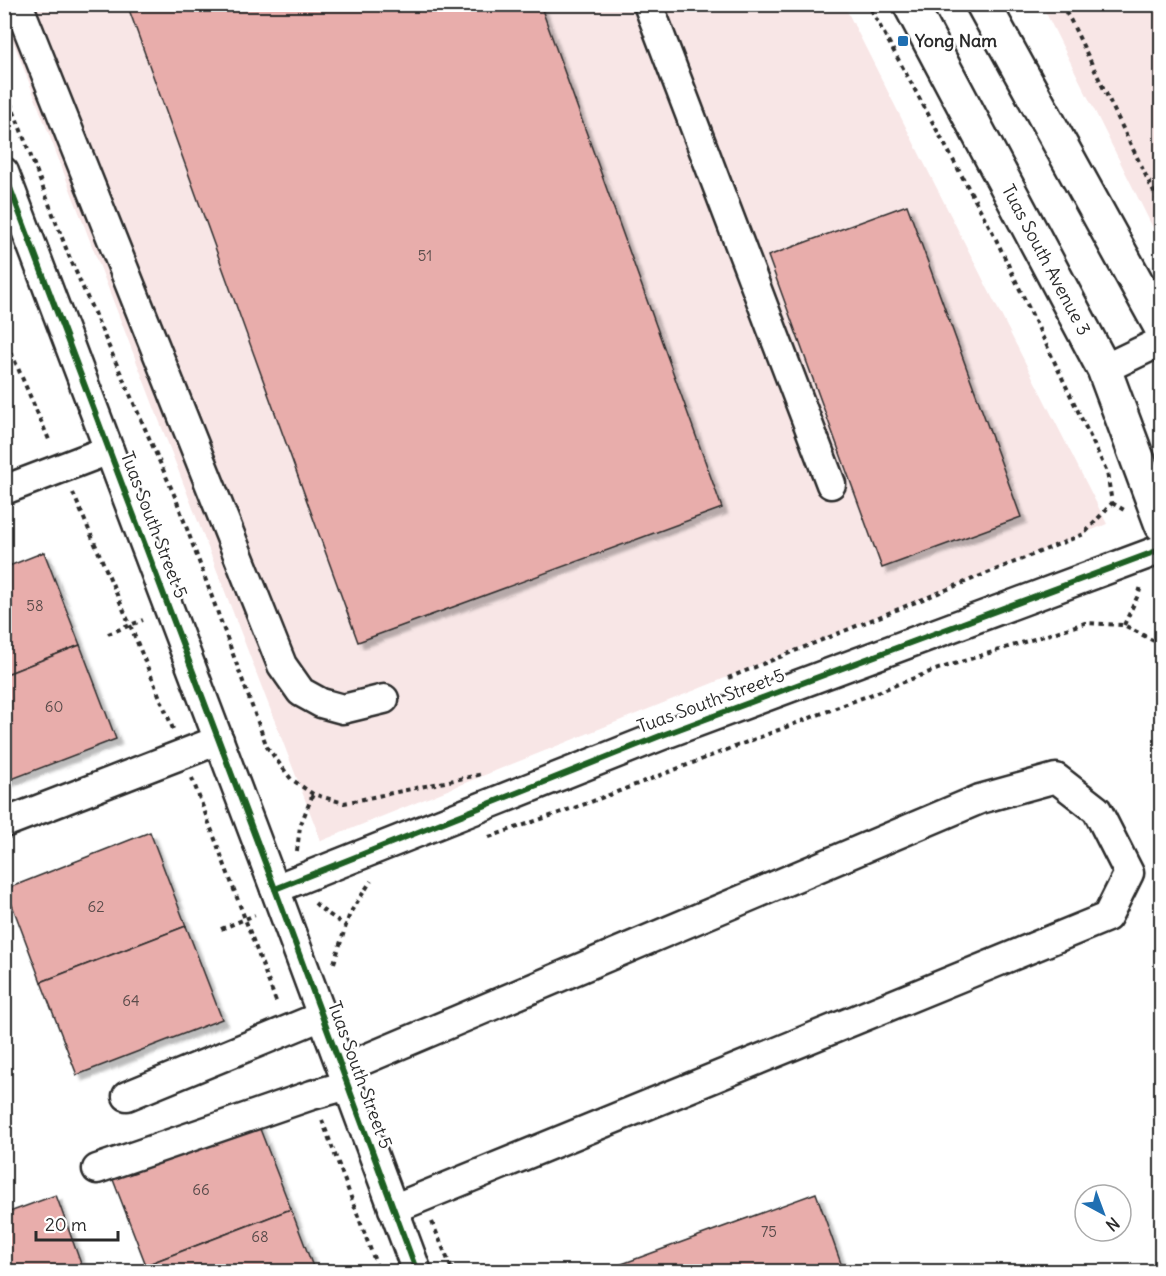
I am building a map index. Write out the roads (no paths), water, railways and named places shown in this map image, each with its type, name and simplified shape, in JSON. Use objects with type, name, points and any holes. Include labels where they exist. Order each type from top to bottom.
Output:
[{"type":"main road","name":"Tuas South Avenue 3","points":[[910,4],[1104,369],[1161,525]]},
{"type":"main road","points":[[983,4],[1161,328]]},
{"type":"street","points":[[18,4],[282,665],[301,692],[321,703],[343,709],[384,699]]},
{"type":"street","points":[[648,4],[831,484]]},
{"type":"street","name":"Tuas South Street 5","points":[[4,172],[14,225],[109,450],[417,1272]]},
{"type":"street","points":[[1104,369],[1161,340]]},
{"type":"street","points":[[4,490],[109,450]]},
{"type":"street","name":"Tuas South Street 5","points":[[278,897],[660,736],[1161,549]]},
{"type":"street","points":[[4,823],[219,740]]},
{"type":"street","points":[[97,1169],[312,1095],[345,1077],[980,799],[1056,778],[1097,810],[1129,873],[1107,917],[393,1209]]},
{"type":"street","points":[[127,1096],[322,1016]]},
{"type":"place","name":"Yong Nam","points":[[903,41]]}]
